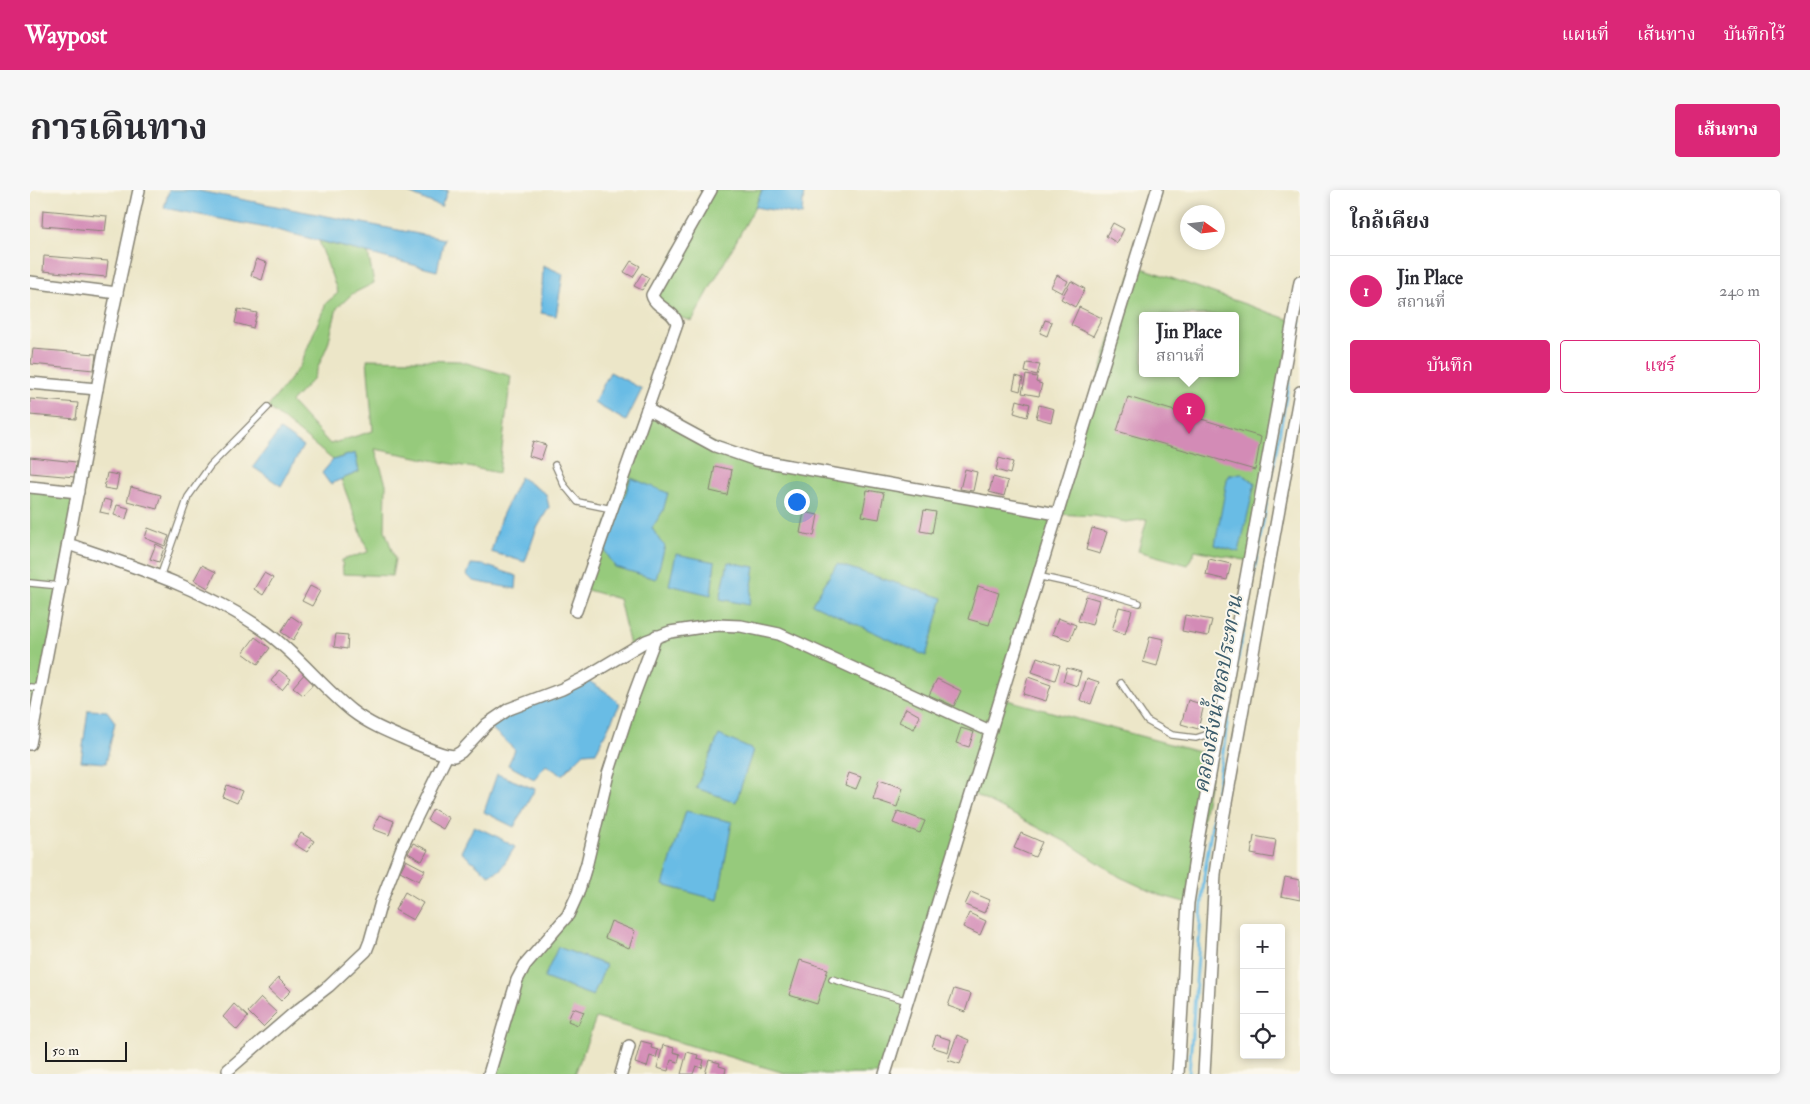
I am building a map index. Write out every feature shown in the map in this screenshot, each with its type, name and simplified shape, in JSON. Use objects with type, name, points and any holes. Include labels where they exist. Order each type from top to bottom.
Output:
[{"type":"street","points":[[30,744],[35,687],[60,586],[103,357],[139,190]]},
{"type":"street","points":[[576,611],[677,324],[675,316],[654,301],[652,295],[711,190]]},
{"type":"street","points":[[885,1074],[1157,190]]},
{"type":"street","points":[[30,282],[117,293]]},
{"type":"street","points":[[1178,1074],[1188,903],[1300,282]]},
{"type":"street","points":[[30,382],[98,389]]},
{"type":"street","points":[[1204,1074],[1216,874],[1222,825],[1300,392]]},
{"type":"street","points":[[646,409],[715,446],[756,460],[1056,514]]},
{"type":"street","points":[[30,487],[78,492]]},
{"type":"street","points":[[68,544],[160,577],[227,607],[265,631],[366,721],[381,730],[448,756],[454,756],[461,752],[496,716],[509,709],[562,689],[656,636],[690,628],[716,625],[750,628],[779,634],[990,731]]},
{"type":"street","points":[[489,1074],[517,980],[524,965],[568,915],[578,893],[608,774],[632,700],[656,636]]},
{"type":"street","points":[[228,1070],[294,1013],[329,986],[366,951],[381,902],[403,844],[448,756]]},
{"type":"street","points":[[621,1074],[629,1046]]},
{"type":"lane","points":[[160,577],[188,497],[210,466],[268,407]]},
{"type":"lane","points":[[555,465],[564,485],[578,502],[612,509]]},
{"type":"lane","points":[[1037,576],[1078,585],[1140,603]]},
{"type":"lane","points":[[30,584],[60,586]]},
{"type":"lane","points":[[1121,683],[1147,721],[1172,734],[1196,738],[1218,731]]},
{"type":"lane","points":[[832,979],[908,1001]]},
{"type":"green space","points":[[711,190],[762,190],[755,207],[692,321],[675,316],[653,291]]},
{"type":"green space","points":[[319,241],[368,253],[374,283],[352,294],[337,308],[328,344],[313,379],[291,402],[330,444],[373,431],[367,359],[460,361],[511,376],[499,473],[375,449],[386,484],[385,530],[395,559],[392,576],[343,574],[342,560],[368,552],[341,479],[359,472],[355,453],[333,460],[268,407],[300,366],[326,303],[338,293]]},
{"type":"green space","points":[[1134,265],[1293,321],[1249,561],[1195,550],[1188,565],[1138,551],[1147,519],[1126,522],[1095,516],[1057,514],[1000,698],[1214,756],[1188,903],[1159,895],[1120,877],[1070,844],[971,793],[885,1074],[788,1074],[596,1018],[575,1074],[489,1074],[517,980],[568,915],[608,774],[656,637],[631,650],[619,599],[584,589],[647,409],[735,454],[1056,514]]},
{"type":"green space","points":[[30,487],[78,492],[30,744]]},
{"type":"water","points":[[169,190],[194,190],[444,239],[437,271],[277,230],[164,208]]},
{"type":"water","points":[[402,190],[448,190],[441,207]]},
{"type":"water","points":[[762,190],[804,190],[802,215],[755,207]]},
{"type":"water","points":[[543,265],[563,274],[556,316],[541,313]]},
{"type":"water","points":[[610,372],[642,389],[626,421],[594,403]]},
{"type":"water","points":[[280,430],[303,446],[281,486],[253,467]]},
{"type":"water","points":[[355,453],[359,472],[330,484],[322,473],[333,460]]},
{"type":"water","points":[[1242,474],[1255,483],[1239,552],[1215,545],[1228,475]]},
{"type":"water","points":[[520,477],[546,494],[549,507],[536,530],[525,562],[491,552],[500,520]]},
{"type":"water","points":[[631,478],[668,493],[663,511],[652,528],[665,546],[656,579],[615,567],[605,551]]},
{"type":"water","points":[[676,554],[715,562],[711,595],[669,585]]},
{"type":"water","points":[[728,562],[755,567],[749,605],[720,599]]},
{"type":"water","points":[[471,564],[484,565],[517,576],[516,589],[473,581],[467,575]]},
{"type":"water","points":[[837,564],[943,598],[926,656],[812,604]]},
{"type":"water","points":[[584,678],[605,691],[620,704],[596,752],[584,753],[562,775],[546,765],[534,779],[508,765],[515,750],[487,724]]},
{"type":"water","points":[[88,710],[107,711],[115,722],[106,763],[81,761]]},
{"type":"water","points":[[719,735],[753,750],[736,802],[696,788]]},
{"type":"water","points":[[497,774],[535,789],[514,827],[484,812]]},
{"type":"water","points":[[686,811],[732,822],[718,900],[663,885]]},
{"type":"water","points":[[474,826],[515,847],[500,870],[489,875],[461,852]]},
{"type":"water","points":[[558,947],[606,965],[593,996],[544,978]]},
{"type":"building","points":[[43,210],[107,216],[105,231],[42,226]]},
{"type":"building","points":[[1113,223],[1124,229],[1117,243],[1106,236]]},
{"type":"building","points":[[44,256],[108,261],[106,277],[43,271]]},
{"type":"building","points":[[256,259],[267,263],[262,280],[251,276]]},
{"type":"building","points":[[631,261],[640,266],[633,277],[624,272]]},
{"type":"building","points":[[642,273],[649,278],[642,290],[634,286]]},
{"type":"building","points":[[1057,275],[1068,281],[1062,293],[1051,287]]},
{"type":"building","points":[[1071,281],[1085,289],[1075,307],[1061,299]]},
{"type":"building","points":[[1079,307],[1102,318],[1093,336],[1071,325]]},
{"type":"building","points":[[238,309],[257,313],[253,328],[235,323]]},
{"type":"building","points":[[1045,320],[1052,322],[1047,336],[1040,333]]},
{"type":"building","points":[[33,349],[96,354],[94,370],[31,364]]},
{"type":"building","points":[[1027,363],[1040,365],[1037,375],[1025,372]]},
{"type":"building","points":[[1026,375],[1037,377],[1036,382],[1042,384],[1039,396],[1022,393]]},
{"type":"building","points":[[1016,376],[1023,378],[1020,391],[1013,389]]},
{"type":"building","points":[[1128,397],[1261,437],[1255,470],[1117,431]]},
{"type":"building","points":[[30,399],[78,403],[76,419],[30,415]]},
{"type":"building","points":[[1017,400],[1030,404],[1027,417],[1014,413]]},
{"type":"building","points":[[1039,405],[1054,409],[1051,422],[1036,418]]},
{"type":"building","points":[[533,441],[546,445],[541,460],[529,456]]},
{"type":"building","points":[[30,457],[76,462],[75,477],[30,473]]},
{"type":"building","points":[[999,458],[1013,462],[1010,474],[996,470]]},
{"type":"building","points":[[715,466],[732,470],[727,495],[710,491]]},
{"type":"building","points":[[965,469],[977,472],[973,491],[960,489]]},
{"type":"building","points":[[107,473],[119,475],[116,490],[104,488]]},
{"type":"building","points":[[993,477],[1008,481],[1004,496],[989,492]]},
{"type":"building","points":[[131,487],[161,495],[157,509],[127,501]]},
{"type":"building","points":[[867,490],[884,493],[879,519],[862,516]]},
{"type":"building","points":[[104,499],[112,501],[109,514],[100,512]]},
{"type":"building","points":[[117,505],[129,508],[126,519],[114,515]]},
{"type":"building","points":[[924,510],[936,512],[932,533],[920,531]]},
{"type":"building","points":[[804,512],[818,515],[814,536],[800,533]]},
{"type":"building","points":[[148,528],[169,536],[165,546],[145,538]]},
{"type":"building","points":[[1092,528],[1107,532],[1100,554],[1086,550]]},
{"type":"building","points":[[156,544],[164,548],[159,562],[150,559]]},
{"type":"building","points":[[1209,559],[1231,564],[1227,580],[1206,575]]},
{"type":"building","points":[[202,565],[216,572],[208,588],[194,580]]},
{"type":"building","points":[[264,573],[273,578],[263,595],[254,589]]},
{"type":"building","points":[[310,586],[320,591],[312,606],[302,601]]},
{"type":"building","points":[[978,586],[999,593],[989,625],[968,619]]},
{"type":"building","points":[[1086,596],[1099,600],[1092,625],[1078,621]]},
{"type":"building","points":[[1119,607],[1132,610],[1125,634],[1112,630]]},
{"type":"building","points":[[1185,615],[1212,620],[1208,636],[1182,631]]},
{"type":"building","points":[[291,616],[303,624],[293,640],[281,632]]},
{"type":"building","points":[[1058,618],[1076,625],[1070,640],[1052,634]]},
{"type":"building","points":[[336,634],[348,635],[347,649],[334,647]]},
{"type":"building","points":[[1150,636],[1164,639],[1157,666],[1143,662]]},
{"type":"building","points":[[255,637],[270,648],[258,664],[243,653]]},
{"type":"building","points":[[1037,657],[1060,665],[1055,680],[1032,672]]},
{"type":"building","points":[[1067,668],[1081,672],[1077,686],[1063,681]]},
{"type":"building","points":[[279,670],[291,679],[282,690],[271,681]]},
{"type":"building","points":[[306,672],[316,681],[303,695],[293,687]]},
{"type":"building","points":[[1028,677],[1051,685],[1046,701],[1023,694]]},
{"type":"building","points":[[1087,678],[1099,682],[1091,704],[1080,700]]},
{"type":"building","points":[[937,679],[961,691],[954,706],[929,695]]},
{"type":"building","points":[[1188,700],[1204,705],[1198,729],[1181,724]]},
{"type":"building","points":[[906,708],[920,716],[914,729],[899,722]]},
{"type":"building","points":[[961,728],[974,732],[969,747],[956,743]]},
{"type":"building","points":[[849,773],[861,777],[856,789],[845,785]]},
{"type":"building","points":[[879,780],[903,788],[897,807],[873,799]]},
{"type":"building","points":[[227,785],[242,791],[237,803],[223,797]]},
{"type":"building","points":[[433,809],[449,818],[443,829],[427,820]]},
{"type":"building","points":[[898,811],[925,821],[920,833],[893,823]]},
{"type":"building","points":[[379,815],[394,821],[389,835],[373,829]]},
{"type":"building","points":[[301,833],[314,841],[307,852],[294,844]]},
{"type":"building","points":[[1021,833],[1042,842],[1035,857],[1014,848]]},
{"type":"building","points":[[1254,836],[1276,840],[1273,858],[1251,854]]},
{"type":"building","points":[[413,843],[428,850],[422,861],[408,853]]},
{"type":"building","points":[[406,860],[425,870],[419,881],[400,871]]},
{"type":"building","points":[[1285,877],[1300,880],[1300,900],[1281,896]]},
{"type":"building","points":[[405,892],[423,903],[413,920],[395,910]]},
{"type":"building","points":[[971,892],[990,900],[984,913],[965,905]]},
{"type":"building","points":[[969,913],[986,921],[980,935],[963,927]]},
{"type":"building","points":[[611,921],[635,931],[629,948],[605,938]]},
{"type":"building","points":[[800,960],[828,969],[817,1004],[789,995]]},
{"type":"building","points":[[278,978],[291,991],[281,1001],[268,989]]},
{"type":"building","points":[[954,989],[971,994],[965,1012],[948,1006]]},
{"type":"building","points":[[261,998],[277,1013],[263,1027],[248,1012]]},
{"type":"building","points":[[234,1004],[248,1017],[237,1030],[223,1017]]},
{"type":"building","points":[[573,1008],[584,1012],[578,1025],[568,1021]]},
{"type":"building","points":[[936,1035],[951,1040],[948,1052],[932,1047]]},
{"type":"building","points":[[957,1035],[969,1040],[960,1064],[948,1060]]},
{"type":"building","points":[[641,1041],[652,1044],[651,1048],[658,1050],[656,1058],[650,1056],[647,1067],[635,1063]]},
{"type":"building","points":[[663,1045],[674,1048],[673,1052],[680,1054],[678,1062],[671,1060],[668,1071],[657,1068]]},
{"type":"building","points":[[687,1052],[698,1055],[697,1058],[704,1060],[702,1068],[696,1066],[693,1074],[681,1074]]},
{"type":"building","points":[[709,1060],[720,1063],[719,1066],[726,1068],[725,1074],[705,1074]]},
{"type":"waterway","name":"คลองส่งน้ำชลประทาน","points":[[1189,1074],[1204,877],[1233,685],[1300,322]]},
{"type":"place","name":"Jin Place","points":[[1189,434]]}]
